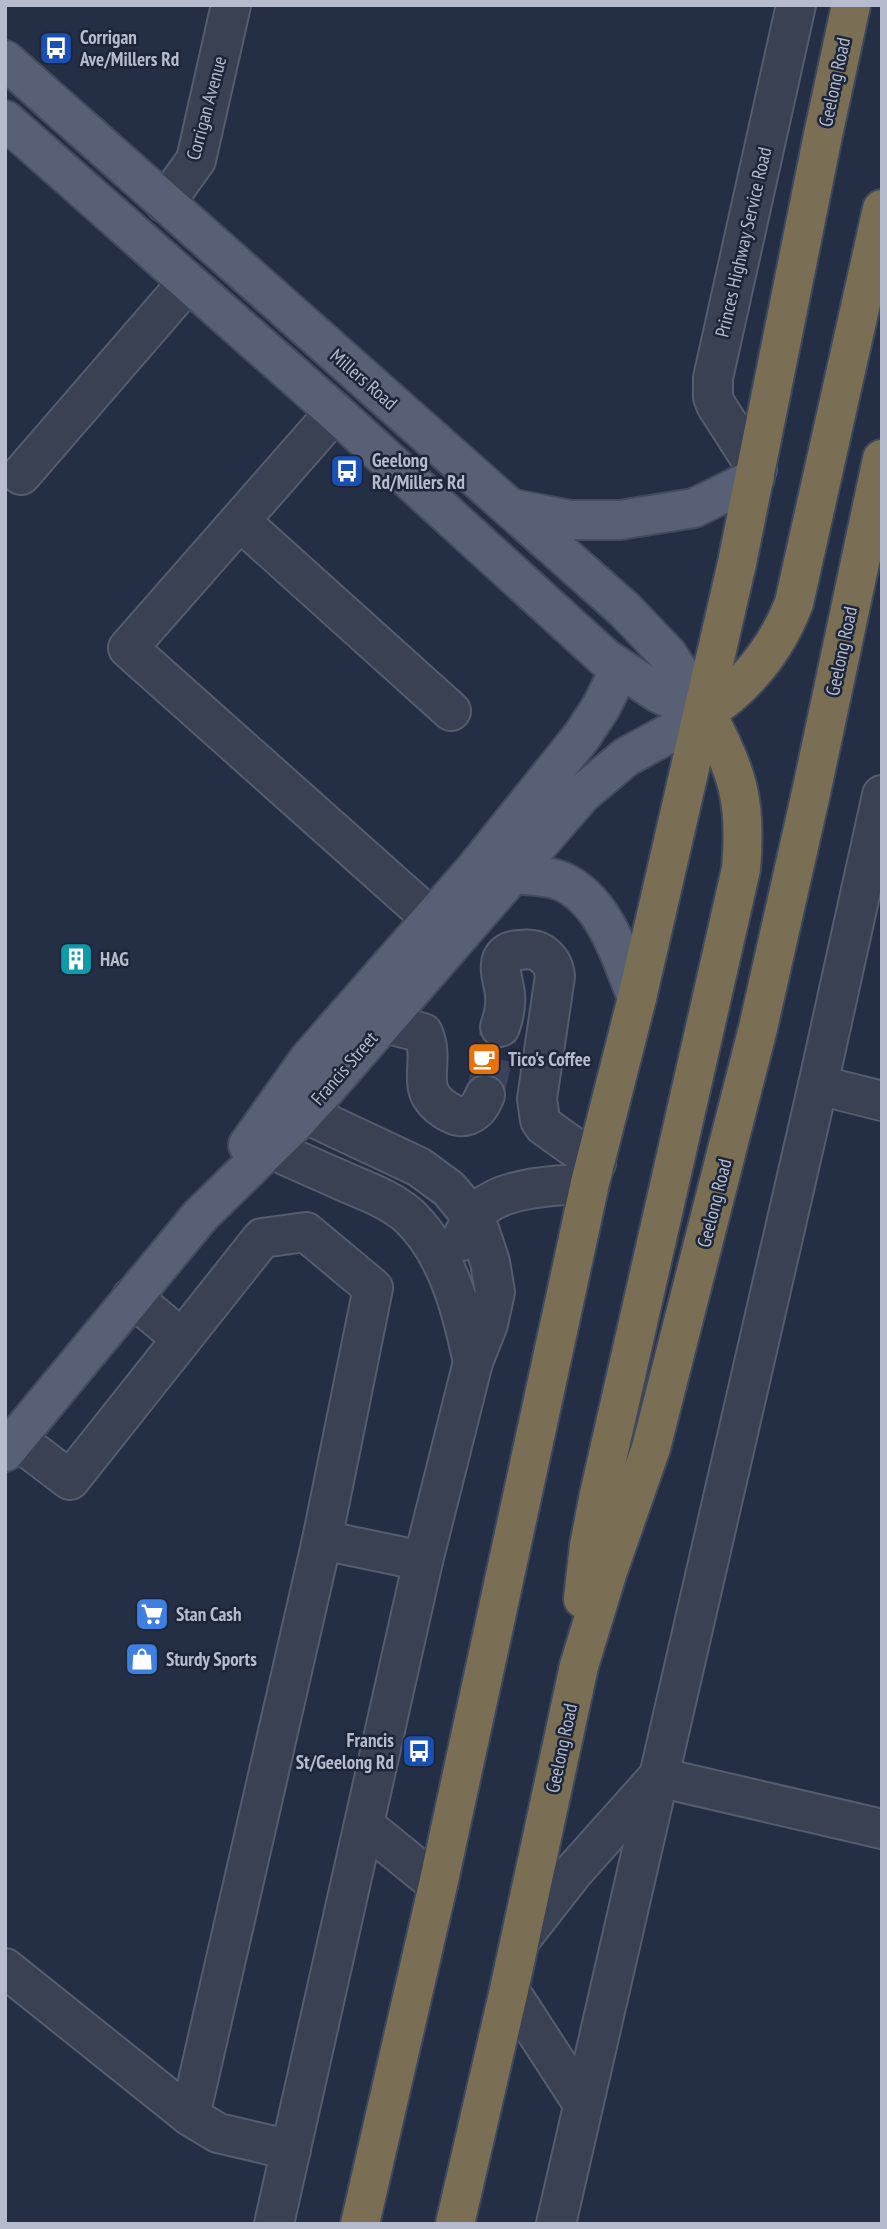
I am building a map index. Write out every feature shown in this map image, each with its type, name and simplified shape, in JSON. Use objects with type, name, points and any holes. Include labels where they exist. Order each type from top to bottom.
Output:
[{"type":"highway","name":"Geelong Road","points":[[360,2224],[438,1885],[593,1173],[704,712],[756,474],[851,5]]},
{"type":"highway","points":[[579,1666],[583,1584],[595,1511],[741,869],[744,835],[740,795],[724,745],[704,712],[737,688],[760,666],[779,638],[794,603],[882,209]]},
{"type":"highway","name":"Geelong Road","points":[[455,2224],[579,1666],[608,1571],[651,1448],[751,1055],[811,793],[882,459]]},
{"type":"main road","name":"Millers Road","points":[[5,60],[641,625],[668,654],[704,712]]},
{"type":"main road","points":[[5,120],[335,412],[605,658],[658,692],[704,712]]},
{"type":"main road","points":[[480,545],[512,509],[571,520],[620,520],[694,508],[756,474]]},
{"type":"main road","points":[[10,1446],[200,1216],[280,1126],[317,1050],[445,929],[500,839],[582,736],[601,707],[620,669]]},
{"type":"main road","name":"Francis Street","points":[[280,1126],[384,1023],[445,929],[512,874],[591,785],[626,757],[704,712]]},
{"type":"main road","points":[[512,874],[554,879],[569,886],[584,898],[608,930],[637,998]]},
{"type":"street","name":"Corrigan Avenue","points":[[165,203],[196,160],[232,5]]},
{"type":"street","name":"Princes Highway Service Road","points":[[756,474],[716,405],[713,378],[796,5]]},
{"type":"street","points":[[21,475],[188,282]]},
{"type":"street","points":[[335,412],[128,648],[445,929]]},
{"type":"street","points":[[240,521],[451,711]]},
{"type":"street","name":"Geelong Road","points":[[556,2224],[818,1085],[882,795]]},
{"type":"street","points":[[500,1027],[505,1001],[500,968],[502,961],[514,951],[537,951],[551,962],[555,976],[537,1099],[540,1120],[593,1173]]},
{"type":"street","points":[[384,1023],[423,1033],[428,1053],[426,1088],[430,1097],[440,1107],[454,1115],[463,1116],[478,1109],[485,1095]]},
{"type":"street","points":[[818,1085],[882,1101]]},
{"type":"street","points":[[274,2224],[423,1561],[473,1362],[492,1310],[495,1292],[487,1250],[473,1218],[449,1189],[428,1172],[280,1126]]},
{"type":"street","points":[[280,1126],[372,1194],[400,1209],[426,1237],[450,1280],[473,1362]]},
{"type":"street","points":[[450,1280],[457,1248],[473,1218],[487,1203],[507,1195],[593,1173]]},
{"type":"street","points":[[10,1446],[70,1480],[262,1238],[306,1232],[373,1288],[322,1540],[190,2116]]},
{"type":"street","points":[[132,1297],[182,1339]]},
{"type":"street","points":[[322,1540],[423,1561]]},
{"type":"street","points":[[657,1777],[882,1829]]},
{"type":"street","name":"Geelong Road","points":[[520,1940],[573,1871],[657,1777]]},
{"type":"street","points":[[365,1825],[438,1885]]},
{"type":"street","points":[[5,1968],[190,2116],[218,2133],[291,2150]]},
{"type":"street","points":[[509,1990],[583,2104]]},
{"type":"tunnel","points":[[485,1095],[500,1027]]},
{"type":"place","name":"Corrigan Ave/Millers Rd","points":[[56,48]]},
{"type":"place","name":"Geelong Rd/Millers Rd","points":[[347,471]]},
{"type":"place","name":"HAG","points":[[76,959]]},
{"type":"place","name":"Tico's Coffee","points":[[484,1059]]},
{"type":"place","name":"Stan Cash","points":[[152,1614]]},
{"type":"place","name":"Sturdy Sports","points":[[142,1659]]},
{"type":"place","name":"Francis St/Geelong Rd","points":[[419,1751]]}]
